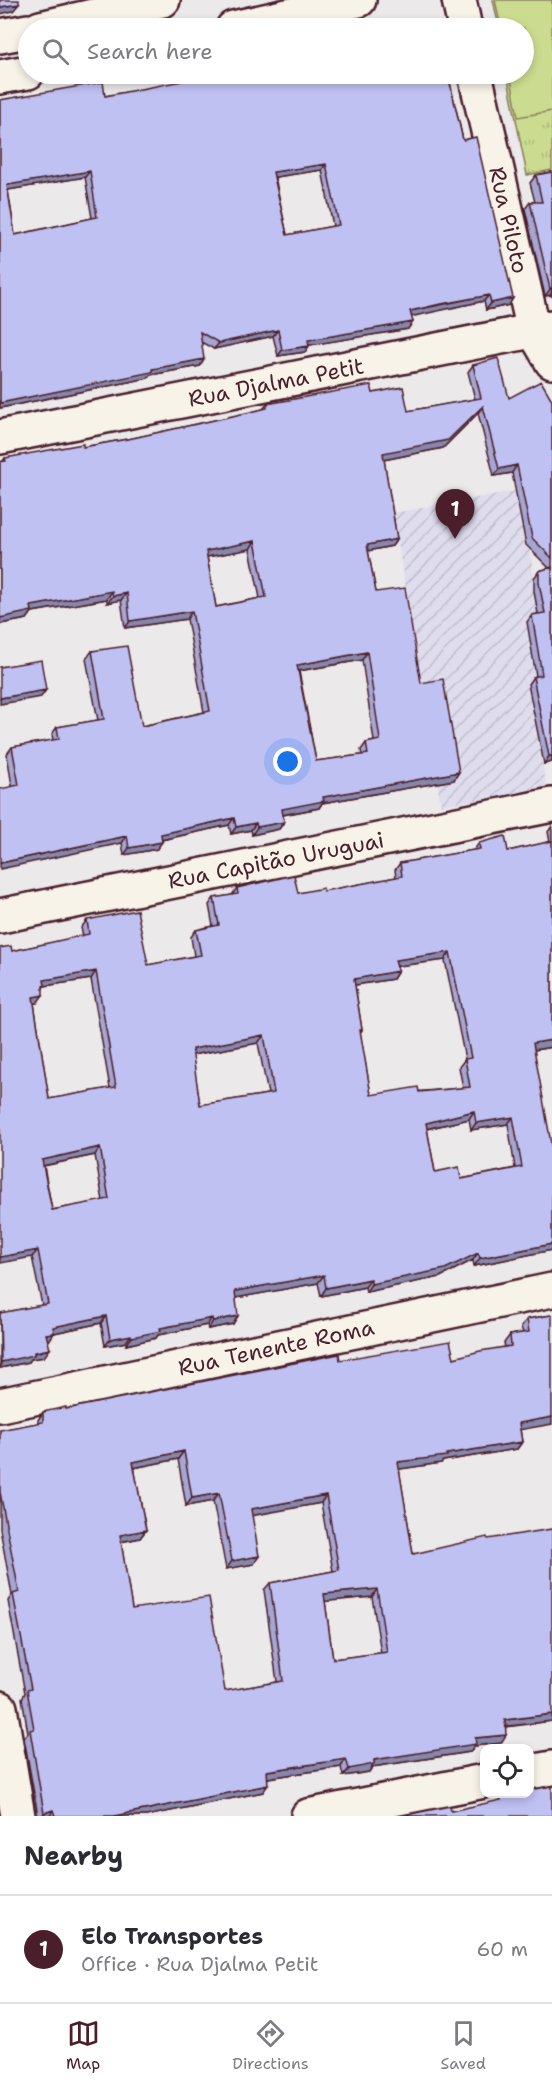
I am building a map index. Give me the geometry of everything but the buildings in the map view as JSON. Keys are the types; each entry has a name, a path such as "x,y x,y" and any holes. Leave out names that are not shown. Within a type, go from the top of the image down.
{"street":[{"path":"61,18 78,10 163,0"},
{"path":"277,18 359,0"},
{"path":"459,0 463,18"},
{"path":"0,36 18,33"},
{"path":"0,77 18,74"},
{"name":"Rua Piloto","path":"479,84 552,362"},
{"name":"Rua Djalma Petit","path":"0,437 543,329"},
{"name":"Rua Capitão Uruguai","path":"0,916 552,805"},
{"name":"Rua Tenente Roma","path":"0,1405 552,1290"},
{"path":"0,1708 18,1816"},
{"path":"534,1771 552,1768"},
{"path":"308,1816 450,1802 480,1783"}],"shaded area":[{"path":"520,490 551,683 529,690 547,790 441,805 393,513"}],"green space":[{"path":"493,0 552,0 552,170 527,175 509,84 534,84 534,18 497,18"},
{"path":"495,0 552,0 552,111 518,117 512,84 534,84 534,18 499,18"}],"place":[{"name":"Elo Transportes","path":"455,539"}]}
